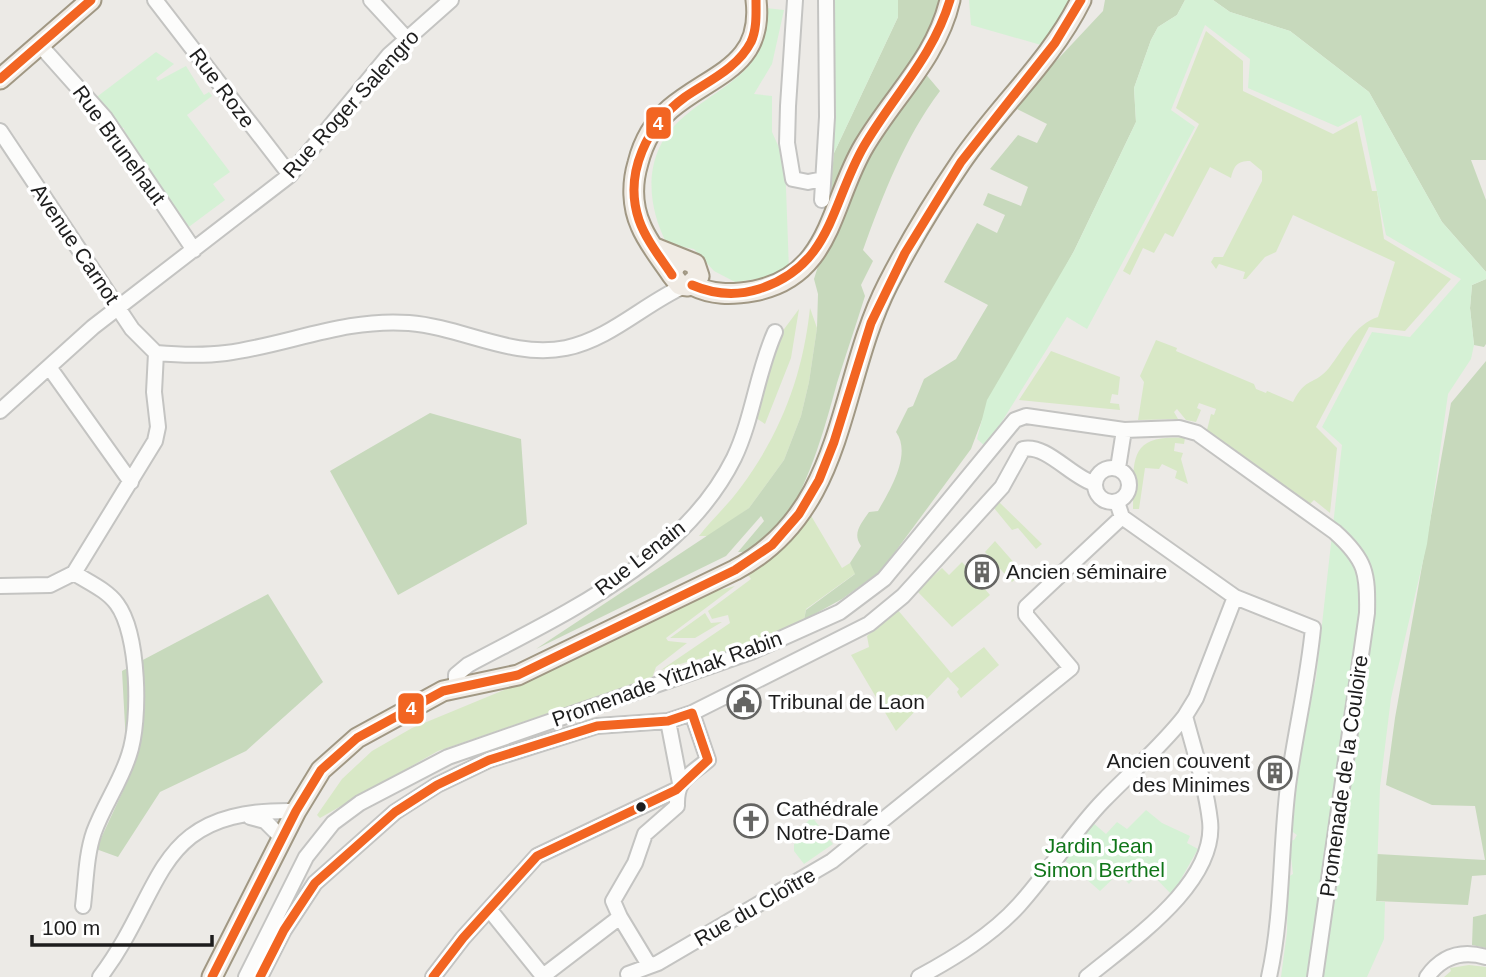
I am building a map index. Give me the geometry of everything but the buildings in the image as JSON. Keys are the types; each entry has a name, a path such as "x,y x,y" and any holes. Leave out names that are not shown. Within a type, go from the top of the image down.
{"main road":[{"path":"0,62 73,0"},
{"path":"0,79 91,0"},
{"path":"756,0 757,25 747,52 730,69 668,110 651,132 639,158 634,183 635,208 644,233 655,248 684,276 710,294 738,293 784,282 810,261 823,241 864,145 930,54 945,23 950,0"},
{"path":"212,977 296,811 321,770 356,738 405,709 456,687 518,675 735,570 763,554 787,534 806,506 828,459 878,305 893,274 962,161 1046,57 1081,0"}],"street":[{"name":"Rue Roze","path":"155,0 290,175"},
{"path":"371,0 406,38"},
{"name":"Rue Roger Salengro","path":"0,411 118,308 290,175 406,38 450,0"},
{"path":"794,0 788,118 793,179 808,182 823,179"},
{"path":"822,200 827,117 826,0"},
{"name":"Rue Brunehaut","path":"39,44 105,118 194,250"},
{"name":"Avenue Carnot","path":"0,131 118,308 145,345 156,353"},
{"path":"0,586 50,585 74,573 151,451 157,433 154,392 156,353 225,353 277,343 325,329 383,322 426,324 522,349 552,350 595,338 659,298 684,276"},
{"name":"Rue Lenain","path":"456,687 456,675 468,666 564,614 665,544 690,520 715,490 735,455 764,355 775,332"},
{"path":"49,367 131,482"},
{"name":"Promenade Yitzhak Rabin","path":"246,977 306,857 333,823 360,803 469,748 751,652 840,612 884,579 1015,420 1026,416 1125,430"},
{"path":"1118,468 1125,430"},
{"name":"Promenade de la Couloire","path":"1125,430 1188,430 1335,532 1354,549 1367,574 1367,613 1315,977"},
{"path":"260,977 284,930 315,883 395,811 437,785 489,761 597,726 668,721 692,713 869,624 883,614 939,558 1002,487 1023,449 1031,447 1042,452 1079,479 1095,484 1101,498 1117,502 1126,496 1130,485 1127,474 1118,468 1102,470 1095,484"},
{"path":"1117,502 1122,517 1235,597 1313,628 1288,786 1278,925 1269,977"},
{"name":"Rue du Cloître","path":"629,975 669,957 832,861 1071,668 1026,615 1026,607 1122,517"},
{"path":"74,573 108,594 119,607 132,650 136,694 133,743 94,832 88,853 83,906"},
{"path":"919,977 956,956 1018,906 1094,811 1166,740 1196,698 1235,597"},
{"path":"433,977 537,856 678,786 708,760 692,713"},
{"path":"1087,977 1171,906 1198,867 1209,844 1210,823 1185,716"},
{"path":"649,965 613,901 635,863 647,831 677,806 678,786 668,721"},
{"path":"100,977 177,846 206,826 242,816 296,811"},
{"path":"242,816 260,818 282,838"},
{"path":"489,909 543,976 620,916"},
{"path":"1427,977 1435,966 1448,957 1463,953 1486,957"}],"green space":[{"path":"830,0 898,0 898,17 834,153"},
{"path":"898,0 939,0 918,65 940,91 905,148 863,250 873,261 861,285 865,296 815,455 791,510 775,532 758,547 738,552 764,521 761,516 726,556 536,649 749,508 784,460 801,416 809,382 817,328 818,294 814,279 825,244 834,153 898,17"},
{"path":"969,0 1070,0 1041,45 971,25"},
{"path":"1105,0 1185,0 1177,15 1158,27 1151,40 1134,88 1136,122 1074,251 982,420 971,449 881,571 842,599 804,620 806,610 855,574 850,563 861,546 857,537 859,529 869,512 878,511 898,472 902,451 896,432 908,408 913,406 924,379 956,359 988,305 944,282 977,223 997,233 1005,215 983,205 988,193 1021,206 1028,187 990,169 1018,135 1037,143 1047,124 1013,107 1103,11"},
{"path":"1185,0 1213,0 1230,12 1290,31 1369,92 1442,222 1486,272 1486,279 1472,285 1470,308 1474,345 1471,359 1448,394 1427,544 1391,698 1380,787 1376,901 1385,902 1384,939 1367,977 1281,977 1287,932 1288,877 1293,874 1289,841 1294,840 1297,835 1290,830 1290,817 1294,816 1295,784 1298,781 1295,780 1300,770 1296,768 1297,761 1316,678 1342,445 1322,427 1372,332 1410,337 1461,279 1386,235 1361,115 1338,127 1248,88 1250,59 1205,25 1171,110 1195,127 1087,329 1067,317 986,447 977,439 987,400 1074,251 1136,122 1134,88 1151,40 1158,27 1177,15"},
{"path":"1213,0 1486,0 1486,160 1471,160 1486,200 1486,272 1442,222 1369,92 1290,31 1230,12"},
{"path":"766,8 784,10 772,64 754,94 772,96 772,132 785,161 789,270 771,277 735,282 714,271 694,249 667,244 655,213 652,180 654,164 667,134 679,121 752,63 761,48 766,30"},
{"path":"1206,31 1243,61 1243,91 1333,134 1357,121 1372,191 1377,191 1384,239 1451,279 1405,331 1369,327 1316,427 1337,448 1330,513 1314,500 1310,504 1207,430 1211,414 1214,415 1216,409 1199,403 1197,408 1201,410 1196,422 1186,420 1177,409 1174,412 1178,419 1138,420 1144,382 1140,376 1156,340 1254,384 1256,389 1293,402 1302,388 1329,368 1356,331 1378,317 1395,262 1293,215 1276,252 1265,257 1246,279 1243,279 1245,272 1219,264 1216,269 1211,262 1214,257 1223,257 1262,181 1262,171 1250,161 1237,165 1231,178 1210,167 1173,237 1165,233 1154,253 1143,248 1130,275 1123,271 1199,124 1176,108"},
{"path":"156,52 174,64 156,78 158,81 186,66 204,95 209,92 212,96 187,115 230,172 213,184 225,200 186,229 125,137 124,128 117,127 94,99"},
{"path":"1486,279 1484,347 1474,345 1470,308 1472,285"},
{"path":"810,308 817,328 809,382 801,416 784,460 749,508 710,536 699,536 741,487 779,424 796,380"},
{"path":"799,309 791,358 765,424 753,416 773,344"},
{"path":"1051,351 1120,377 1118,395 1112,394 1110,403 1119,404 1120,410 1019,400"},
{"path":"1486,361 1486,875 1472,876 1468,905 1376,901 1377,854 1485,860 1475,806 1432,805 1386,785 1395,718 1451,403"},
{"path":"430,413 521,439 527,524 398,595 330,471"},
{"path":"1185,438 1184,444 1175,443 1174,451 1183,453 1181,459 1188,484 1175,478 1177,471 1162,464 1159,469 1145,468 1139,509 1133,509 1133,478 1137,454 1143,446 1152,441"},
{"path":"999,502 1042,544 1036,549 1018,528 1012,530 994,508"},
{"path":"810,514 842,568 850,563 856,573 806,609 804,620 788,630 753,644 661,670 730,623 728,615 712,619 708,611 751,579 749,576 730,580 785,546"},
{"path":"995,541 1023,573 1012,582 985,552"},
{"path":"962,562 990,595 952,627 917,591 942,568 949,575"},
{"path":"735,586 666,638 668,641 687,643 656,667 652,678 438,751 320,818 317,815 342,779 372,751 412,728 521,683 708,593"},
{"path":"268,594 323,682 246,751 160,792 118,857 96,849 128,780 122,671"},
{"path":"897,609 951,673 984,647 999,665 961,698 957,692 959,689 948,677 896,731 851,655 869,647 867,636"},
{"path":"705,613 711,623 722,622 695,638 670,638"},
{"name":"Jardin Jean Simon Berthel","path":"1146,810 1162,823 1190,836 1187,843 1198,849 1172,895 1144,866 1129,884 1119,873 1100,891 1062,858 1092,822 1106,834 1117,822 1127,829"},
{"path":"812,817 833,844 804,864 794,851 794,844 800,840 805,842 803,838 809,827 805,824"},
{"path":"1486,914 1486,948 1472,945 1473,917"},
{"path":"1469,965 1486,967 1486,977 1444,977 1451,971 1450,968"}],"transit line":[{"name":"4","path":"0,79 91,0"},
{"name":"4","path":"672,275 649,241 639,220 634,185 642,151 650,135 672,108 730,67 745,51 754,32 756,0"},
{"name":"4","path":"692,285 725,293 742,293 783,279 802,265 816,249 826,230 864,146 923,58 943,21 950,0"},
{"name":"4","path":"212,977 296,811 321,770 357,738 443,691 518,675 735,570 772,545 799,514 819,480 834,442 871,323 905,253 961,162 1055,43 1081,0"},
{"name":"4","path":"260,977 284,930 315,883 395,812 437,785 489,760 597,726 668,721 692,713 708,760 676,790 537,856 463,938 433,977"}],"place":[{"name":"Ancien séminaire","path":"982,572"},
{"name":"Tribunal de Laon","path":"744,702"},
{"name":"Ancien couvent des Minimes","path":"1275,773"},
{"name":"Cathédrale Notre-Dame","path":"751,821"}]}
